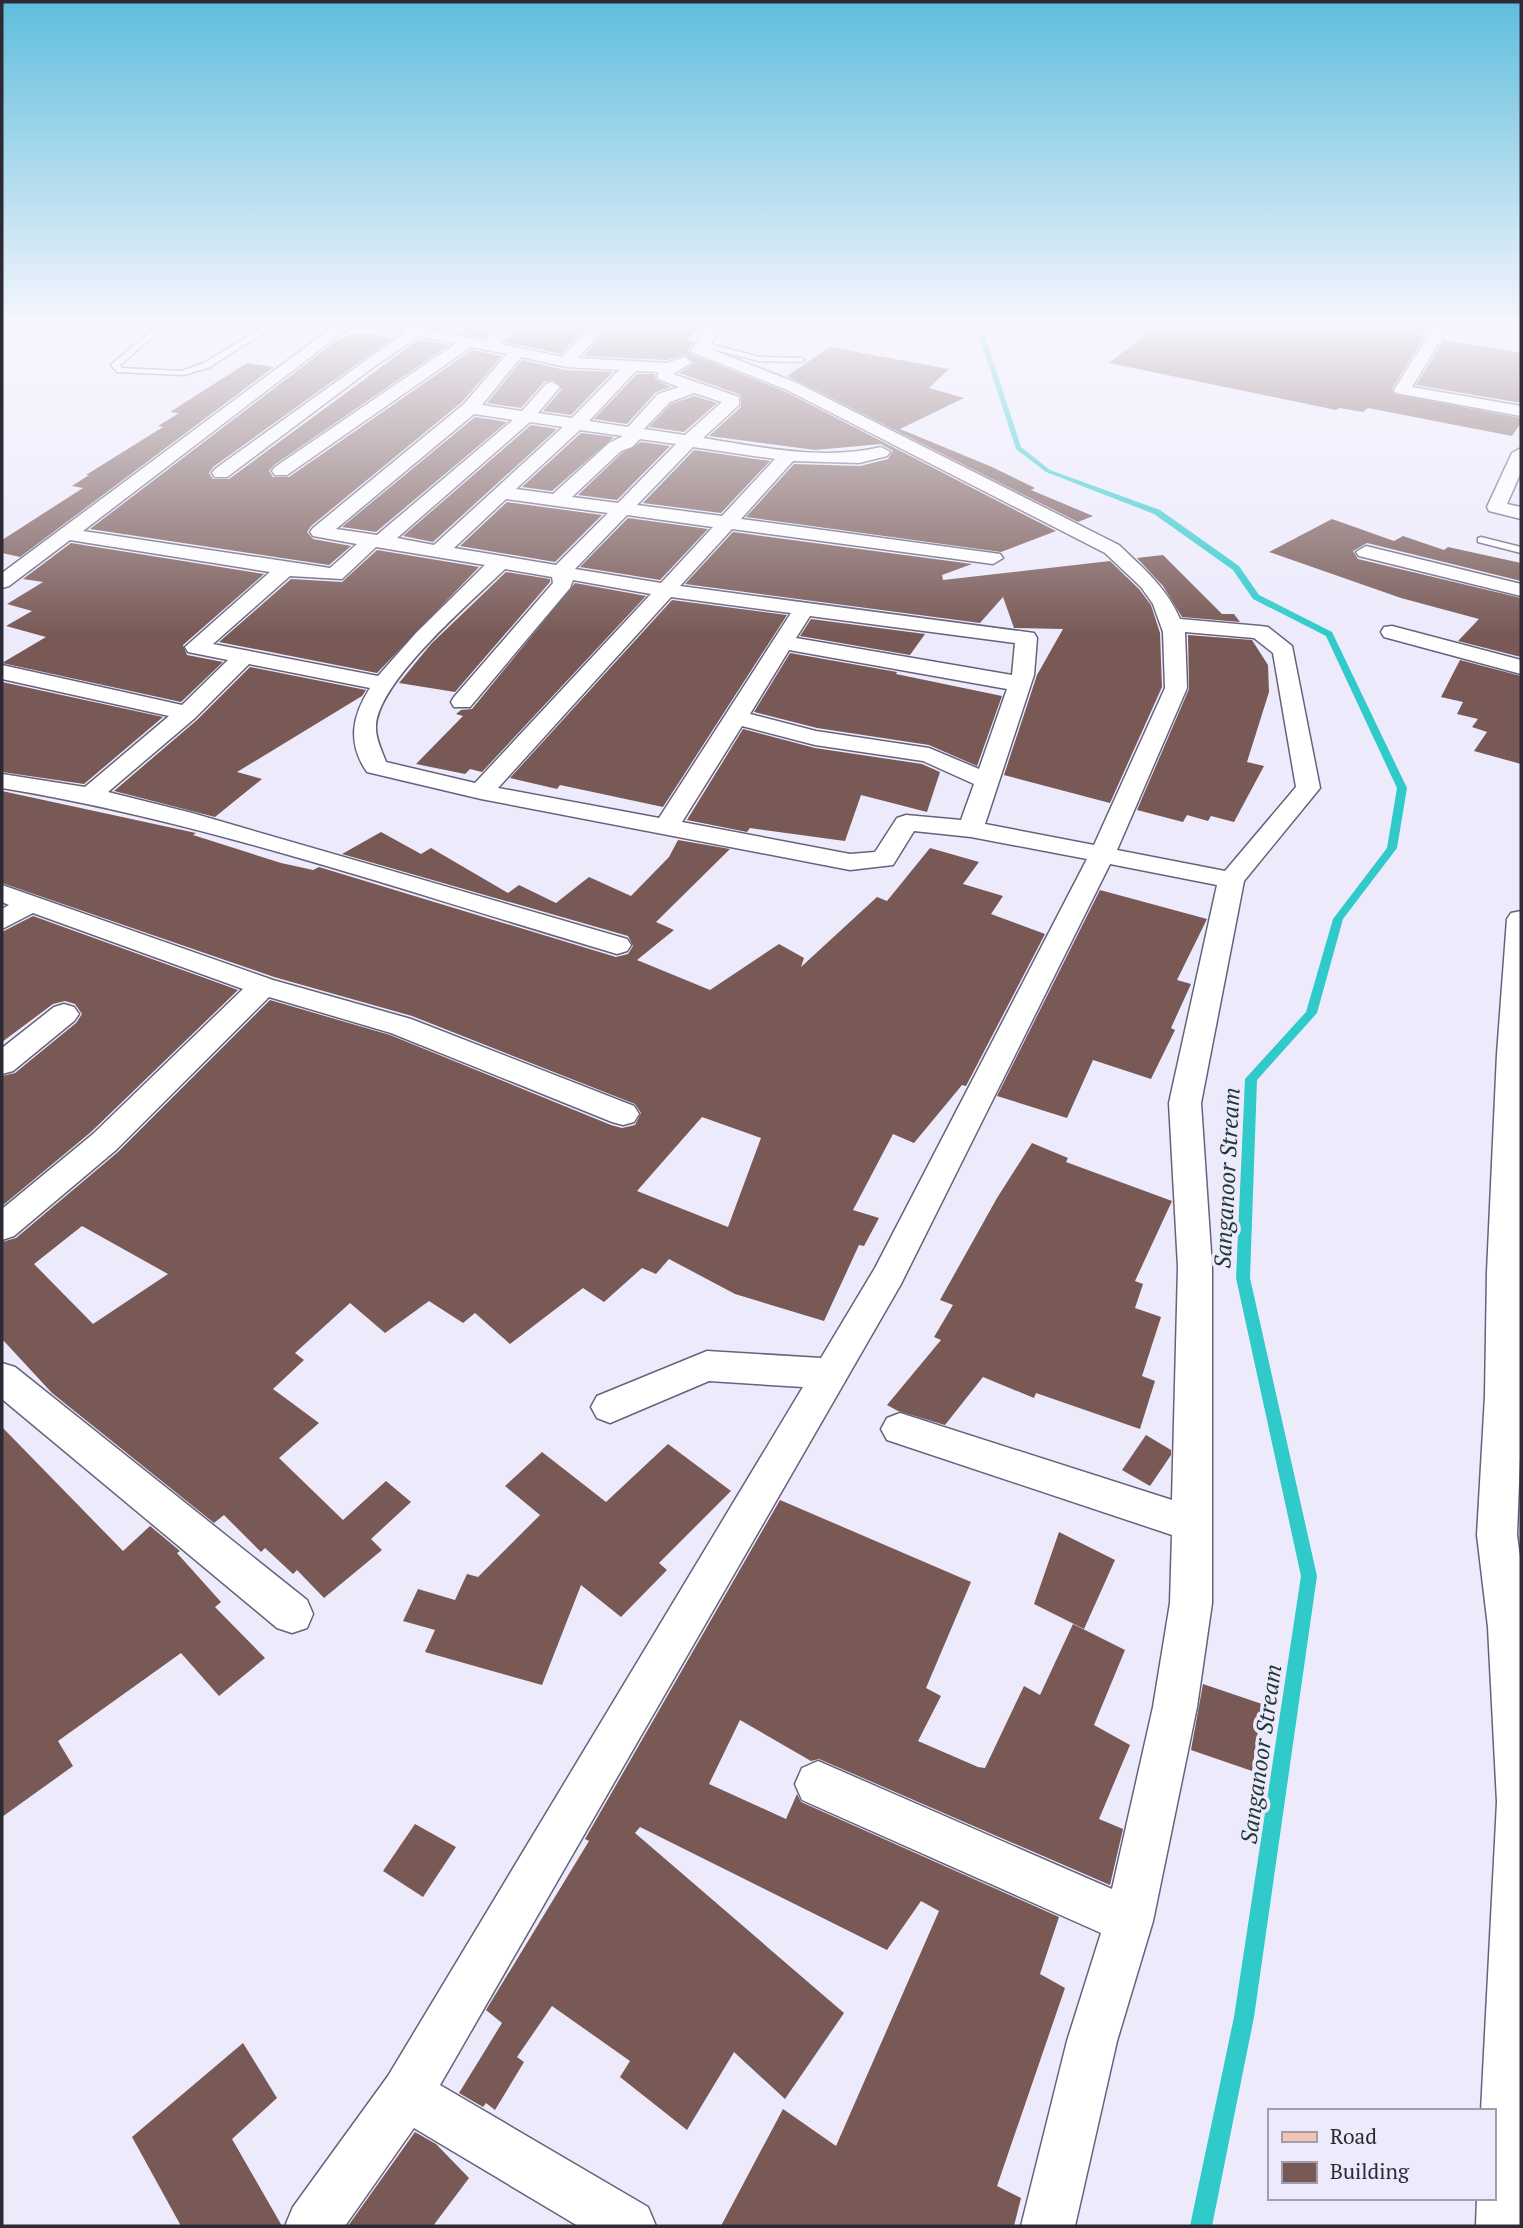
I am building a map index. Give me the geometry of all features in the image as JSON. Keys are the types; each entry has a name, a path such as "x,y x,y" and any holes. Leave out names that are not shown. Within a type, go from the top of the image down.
{"street":[{"path":"2,582 209,427"},
{"path":"221,473 283,427"},
{"path":"281,471 345,427"},
{"path":"447,427 320,532 665,590 1026,638 1020,685 971,829"},
{"path":"66,534 335,575 514,427"},
{"path":"439,551 574,427"},
{"path":"596,427 788,456 859,458 881,452"},
{"path":"559,499 615,447 626,443 639,427"},
{"path":"561,572 704,427"},
{"path":"312,2226 406,2094 889,1275 1103,853 1176,688 1172,625 1163,603 1148,583 1112,549 871,427"},
{"path":"1521,453 1496,507 1521,513"},
{"path":"481,792 665,590 732,521 788,456"},
{"path":"503,493 732,521 993,558"},
{"path":"1366,552 1521,590"},
{"path":"500,562 381,683 364,722 367,746 376,767 481,792 850,862 884,859 906,823 971,829 1231,880"},
{"path":"286,569 196,647 381,683"},
{"path":"462,702 563,584 561,572"},
{"path":"667,826 804,609"},
{"path":"1048,2226 1092,2041 1129,1921 1175,1707 1191,1603 1195,1267 1185,1103 1231,880 1308,788 1284,651 1260,632 1172,625"},
{"path":"1392,632 1521,667"},
{"path":"783,642 1020,685"},
{"path":"90,795 187,713 244,656"},
{"path":"2,672 187,713"},
{"path":"736,717 815,738 929,755 987,781"},
{"path":"2,780 90,795 183,818 617,945"},
{"path":"2,893 263,986 401,1026 623,1115"},
{"path":"2,921 29,904"},
{"path":"1503,2226 1520,1802 1514,1682 1497,1535 1513,1275 1521,919"},
{"path":"2,1227 44,1196 152,1096 263,986"},
{"path":"2,1064 64,1014"},
{"path":"610,1407 707,1366 831,1374"},
{"path":"2,1378 292,1614"},
{"path":"900,1429 1194,1524"},
{"path":"818,1784 1129,1921"},
{"path":"406,2094 629,2226"}],"lane":[{"path":"1481,540 1521,550"}],"building":[{"path":"163,427 194,427 20,557 2,553 2,540 83,488 72,486 89,475 86,475"},
{"path":"224,427 269,427 213,467 209,473 213,479 229,479 300,427 329,427 274,465 269,471 273,477 289,477 361,427 432,427 311,526 307,532 313,539 351,546 329,565 90,529"},
{"path":"463,427 501,427 376,532 342,527"},
{"path":"529,427 557,429 433,542 403,536"},
{"path":"649,427 690,427 684,432"},
{"path":"719,427 854,427 1056,531 1001,552 746,517 794,464 860,466 888,459 893,451 881,444 815,450 709,436"},
{"path":"889,427 904,427 900,429 992,467 1035,488 1031,490 1093,516 1078,522"},
{"path":"1466,427 1518,427 1512,436"},
{"path":"581,433 614,437 552,491 522,487"},
{"path":"641,442 670,446 617,500 578,495 622,453"},
{"path":"694,450 770,461 721,513 643,503"},
{"path":"507,502 602,515 555,562 460,546"},
{"path":"628,518 708,529 660,580 580,567"},
{"path":"1332,519 1394,541 1403,536 1444,550 1448,547 1521,563 1521,581 1367,543 1353,551 1358,559 1521,598 1521,657 1458,641 1479,619 1401,598 1269,552"},
{"path":"733,532 972,564 942,575 943,580 1110,561 1139,589 1151,605 1160,633 1162,687 1110,803 1004,775 1037,675 1063,629 1014,628 1003,597 980,623 685,584"},
{"path":"71,543 264,574 183,645 187,655 223,662 181,702 2,663 46,637 6,626 32,611 7,604 43,582 23,579"},
{"path":"377,550 479,567 377,673 219,642 291,579 342,582"},
{"path":"1163,555 1222,614 1234,614 1240,622 1182,617 1163,586 1137,558"},
{"path":"506,572 550,579 550,582 455,692 399,683 431,644"},
{"path":"575,583 646,596 482,772 470,769 465,774 416,764 463,716 456,714 461,710 472,709"},
{"path":"672,600 787,615 663,807 560,785 557,789 510,778"},
{"path":"811,619 925,634 910,655 800,636"},
{"path":"1188,635 1252,640 1268,665 1269,692 1247,762 1264,766 1234,822 1211,816 1208,821 1187,815 1183,822 1137,810 1189,689"},
{"path":"790,653 897,672 896,674 1002,696 977,766 929,745 817,728 754,712"},
{"path":"1460,660 1521,676 1521,764 1474,751 1487,732 1472,727 1478,719 1457,714 1463,702 1441,697"},
{"path":"250,667 366,690 362,696 237,772 262,779 215,817 114,791 197,720"},
{"path":"2,682 163,717 84,784 2,772"},
{"path":"743,729 815,748 922,764 940,772 927,812 861,795 845,841 750,828 747,832 687,820"},
{"path":"2,791 196,833 193,835 281,863 313,870 319,867 616,957 628,954 633,946 628,936 342,854 381,832 421,854 431,848 508,893 519,885 556,903 589,877 631,896 669,857 678,840 730,849 656,922 674,930 637,960 710,990 779,944 804,958 801,967 877,897 887,901 930,848 979,862 963,884 1003,896 991,914 1045,934 966,1086 962,1085 914,1143 893,1134 853,1210 879,1218 864,1246 859,1245 824,1321 735,1294 669,1259 656,1274 642,1268 604,1302 583,1288 510,1344 475,1313 463,1323 429,1301 385,1333 350,1303 295,1353 304,1360 273,1389 319,1423 279,1458 343,1520 386,1481 411,1502 371,1539 382,1550 324,1598 297,1570 293,1574 265,1548 261,1552 224,1515 214,1523 52,1393 2,1339 2,1242 16,1238 118,1152 270,1000 390,1035 611,1125 622,1128 635,1125 641,1113 635,1104 412,1016 274,977 2,883","holes":["702,1117 761,1138 728,1227 637,1191","82,1226 168,1274 93,1324 34,1264"]},
{"path":"1100,890 1207,919 1177,980 1191,984 1171,1028 1175,1030 1151,1079 1093,1060 1067,1118 997,1096"},
{"path":"33,916 238,990 91,1132 2,1206 2,1076 15,1073 76,1023 82,1014 75,1004 65,1001 53,1004 2,1042 2,932"},
{"path":"1032,1143 1068,1158 1066,1162 1172,1201 1135,1281 1143,1284 1135,1308 1161,1317 1142,1376 1155,1381 1140,1429 1036,1393 1034,1398 983,1377 945,1425 887,1405 941,1340 934,1337 953,1305 940,1300 997,1198"},
{"path":"2,1427 123,1551 150,1526 180,1551 177,1553 221,1602 215,1607 265,1658 219,1696 181,1653 58,1741 73,1766 2,1817"},
{"path":"1146,1435 1171,1450 1171,1455 1150,1486 1122,1470"},
{"path":"668,1444 731,1491 659,1563 667,1570 621,1617 581,1585 542,1685 425,1652 435,1630 403,1621 418,1589 455,1600 467,1574 478,1577 540,1515 505,1486 542,1452 606,1502"},
{"path":"780,1500 971,1582 926,1688 941,1696 918,1741 985,1768 1024,1686 1040,1695 1073,1624 1125,1650 1094,1725 1130,1745 1099,1819 1123,1829 1110,1885 819,1759 811,1761 740,1720 709,1784 786,1819 797,1794 801,1802 1059,1917 1040,1974 1065,1988 997,2186 1021,2198 1014,2226 721,2226 783,2109 836,2146 939,1911 921,1901 887,1950 640,1827 635,1833 844,2013 785,2099 734,2052 687,2130 620,2077 630,2061 552,2006 517,2057 524,2062 495,2110 486,2103 483,2107 459,2093 502,2023 486,2010 589,1841 585,1839"},
{"path":"1059,1532 1115,1560 1084,1629 1034,1604"},
{"path":"1203,1684 1262,1704 1252,1771 1191,1750"},
{"path":"415,1824 456,1847 423,1897 383,1871"},
{"path":"243,2043 277,2098 232,2139 282,2226 181,2226 132,2137"},
{"path":"415,2132 436,2144 469,2178 433,2226 348,2226"}],"waterway":[{"name":"Sanganoor Stream","path":"1011,427 1018,448 1048,471 1157,512 1236,568 1256,597 1329,634 1402,788 1392,848 1338,919 1311,1013 1251,1079 1243,1278 1309,1576 1244,2017 1201,2226"}]}
